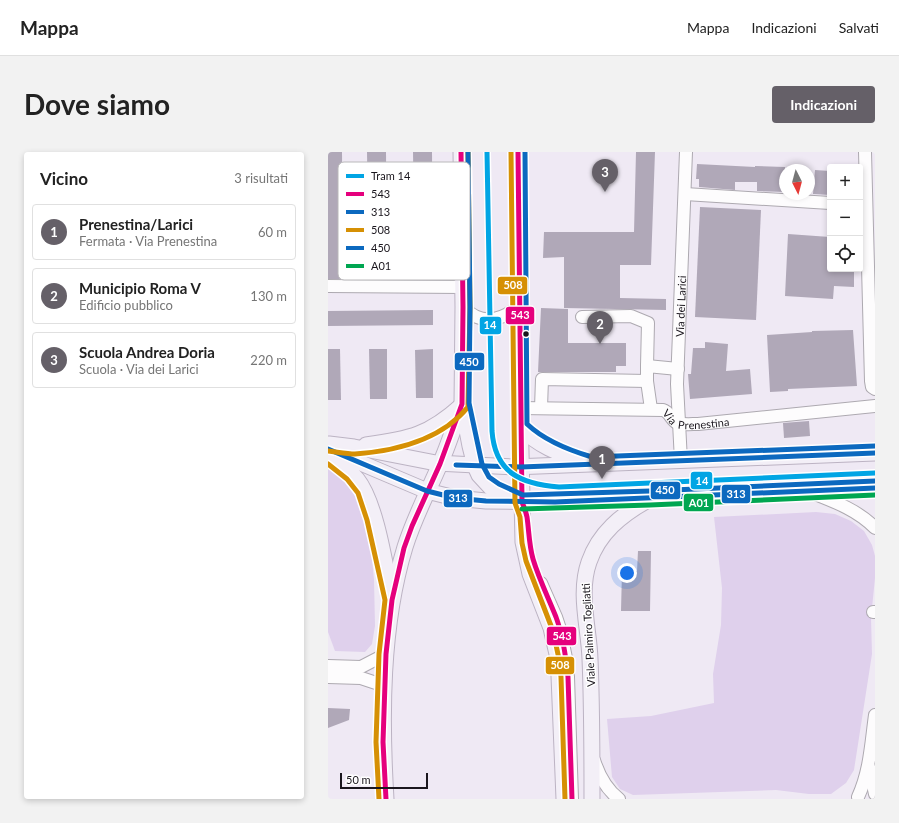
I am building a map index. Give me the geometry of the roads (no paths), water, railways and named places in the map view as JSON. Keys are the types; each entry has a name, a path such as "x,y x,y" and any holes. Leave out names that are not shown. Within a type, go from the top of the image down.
{"main road":[{"path":"461,152 461,162"},
{"name":"Viale Palmiro Togliatti","path":"518,152 520,427 523,542 530,574 551,628 557,654 564,799"},
{"path":"462,280 462,404 475,466 479,475 489,486 522,502"},
{"path":"354,447 400,440 421,434 440,423 462,404"},
{"path":"386,799 383,742 386,654 392,600 412,526 440,464 462,404"},
{"path":"520,427 531,438 548,448 591,464"},
{"path":"328,444 354,447 440,464 521,467 875,453"},
{"path":"328,449 427,491 463,499 522,502 875,488"},
{"path":"328,454 352,474 364,490 373,513 392,600"},
{"name":"Viale Palmiro Togliatti","path":"592,799 590,658 585,601 585,581 587,568 598,542 611,526 632,509 650,498"}],"street":[{"name":"Via dei Larici","path":"681,461 677,398 686,152"},
{"path":"865,152 863,205 871,381 872,387 875,389"},
{"path":"685,194 827,203"},
{"path":"328,286 462,287"},
{"path":"463,308 470,314 479,318 494,319 509,314 520,305"},
{"path":"582,317 631,316 648,323 647,381 651,409"},
{"path":"647,366 678,369"},
{"path":"541,408 542,379 647,381"},
{"name":"Via Prenestina","path":"520,408 651,409 666,411 679,424 710,423 875,406"},
{"path":"805,491 849,509 862,517 875,528"},
{"name":"Viale Palmiro Togliatti","path":"522,502 527,515 533,559 544,590 556,617 563,640 568,682 572,799"},
{"path":"328,666 361,667 386,654"},
{"path":"328,677 361,678 385,686"},
{"path":"856,798 864,784 869,766 875,715"},
{"path":"592,754 603,782 611,793 619,799"},
{"path":"869,766 875,794"},
{"path":"856,798 869,796 875,799"}],"tram line":[{"name":"14","path":"487,152 492,431 498,457 512,474 533,483 559,487 875,473"}],"place":[{"name":"Scuola Andrea Doria","path":"605,192"},
{"name":"Municipio Roma V","path":"600,344"},
{"name":"Prenestina/Larici","path":"602,479"}]}
